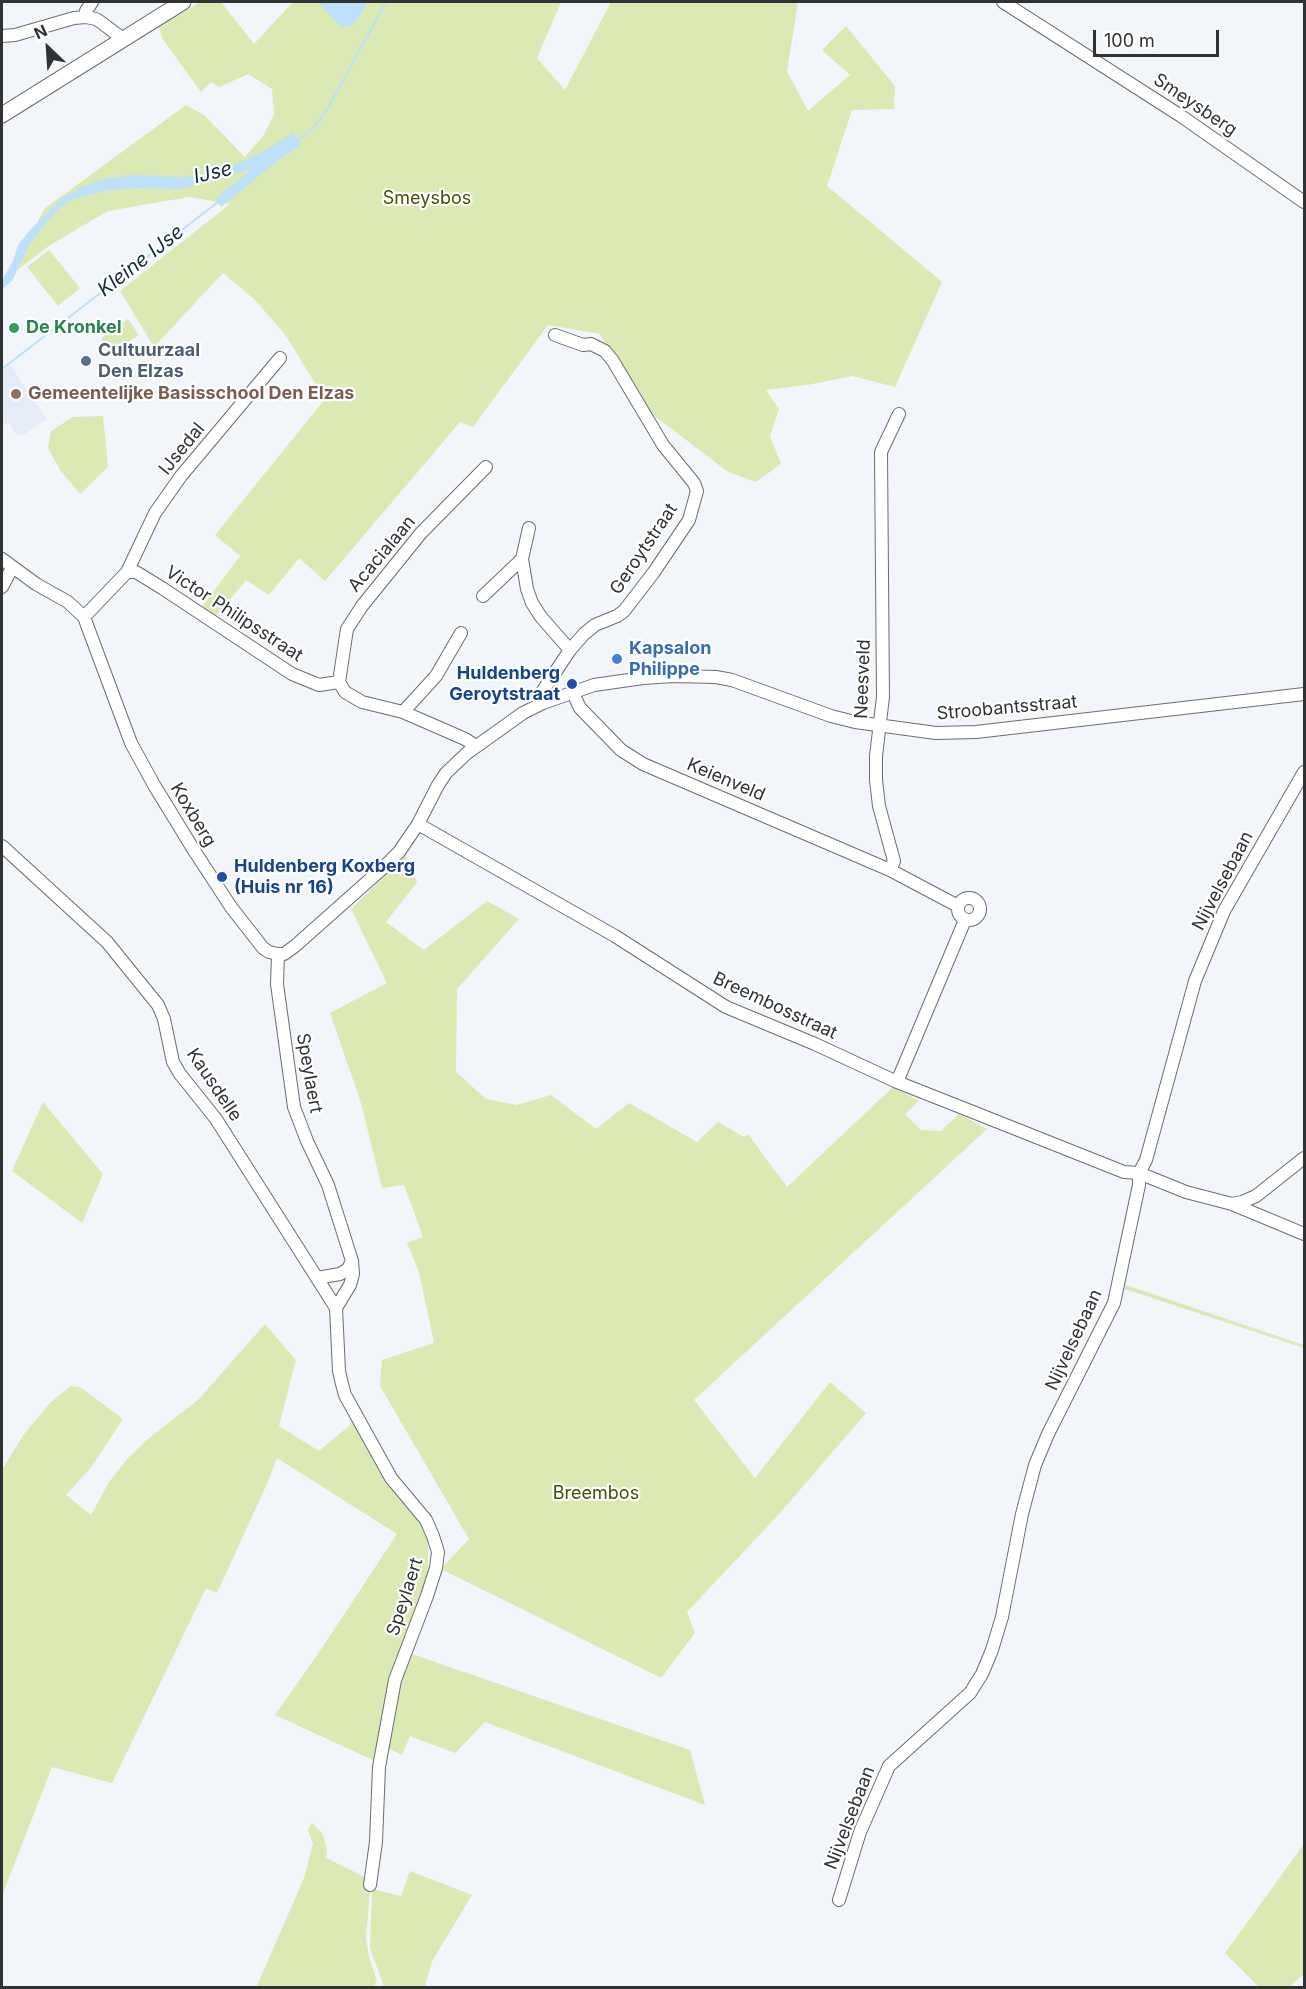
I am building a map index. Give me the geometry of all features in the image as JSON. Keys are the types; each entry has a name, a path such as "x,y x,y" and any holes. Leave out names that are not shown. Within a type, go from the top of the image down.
{"main road":[{"path":"2,115 183,2"}],"street":[{"path":"86,17 86,11 92,2"},
{"name":"Smeysberg","path":"1003,2 1181,116 1305,202"},
{"path":"2,36 15,35 74,18 86,17 102,23 117,43"},
{"name":"Geroytstraat","path":"543,703 542,692 570,650 584,634 595,625 617,616 633,601 689,520 697,491 694,483 663,444 605,351 591,344 584,345 555,334"},
{"name":"IJsedal","path":"127,572 155,513 181,476 280,357"},
{"name":"Neesveld","path":"890,870 894,861 879,806 876,780 876,756 883,697 881,452 898,414"},
{"name":"Acacialaan","path":"339,682 347,629 362,606 422,533 486,467"},
{"path":"529,528 522,559 527,589 541,617 570,650"},
{"name":"Koxberg","path":"2,559 36,584 68,602 84,617 131,743 154,785 231,907 263,948 278,954"},
{"path":"483,596 522,559"},
{"path":"2,587 12,568"},
{"path":"84,617 127,572"},
{"name":"Victor Philipsstraat","path":"127,572 136,572 162,588 292,674 319,685 339,682"},
{"path":"506,572 527,589"},
{"path":"403,712 436,676 461,633"},
{"name":"Stroobantsstraat","path":"543,703 594,684 686,675 716,677 732,680 831,716 880,727 936,733 976,732 1305,694"},
{"path":"339,682 345,692 362,702 403,712 476,746"},
{"name":"Keienveld","path":"572,691 580,708 621,750 643,764 890,870"},
{"path":"278,954 290,951 384,867 410,838 446,773 506,723 543,703"},
{"name":"Nijvelsebaan","path":"839,1900 860,1832 890,1766 970,1693 982,1674 992,1650 1002,1617 1022,1514 1035,1466 1048,1434 1114,1304 1139,1185 1139,1173 1146,1160 1196,981 1224,911 1305,772"},
{"name":"Breembosstraat","path":"418,824 615,936 726,1006 897,1082 1124,1172 1139,1173 1186,1192 1232,1204 1305,1234"},
{"name":"Kausdelle","path":"2,846 107,942 158,1005 164,1019 173,1062 216,1119 317,1278"},
{"path":"890,870 958,906"},
{"path":"966,898 973,899 980,907 977,917 965,920 958,912 958,906 966,898"},
{"path":"897,1082 965,920"},
{"name":"Speylaert","path":"278,954 277,984 294,1107 328,1185 352,1261 353,1274 350,1285 336,1308"},
{"path":"1232,1204 1256,1196 1305,1158"},
{"path":"317,1278 340,1274 348,1269 352,1261"},
{"name":"Speylaert","path":"317,1278 336,1308 339,1371 345,1395 391,1478 426,1520 438,1552 436,1568 427,1596 395,1680 380,1767 376,1842 370,1885"}],"shaded area":[{"name":"Gemeentelijke Basisschool Den Elzas","path":"10,365 47,419 22,436 16,434 8,422 2,427 2,370"}],"green space":[{"name":"Smeysbos","path":"200,2 221,2 254,44 293,2 561,2 537,58 565,90 611,2 798,2 787,71 808,111 850,75 822,50 846,26 895,86 894,109 852,110 827,186 942,282 895,387 853,376 766,390 779,409 770,436 781,464 756,482 728,472 643,407 600,334 548,325 473,427 460,422 325,581 299,558 269,595 246,580 215,618 201,608 240,556 215,535 325,399 284,333 255,300 223,273 154,347 120,291 230,204 189,197 108,211 50,245 12,274 44,209 186,105 204,115 245,157 264,135 274,114 272,89 248,74 219,87 211,82 201,92 162,38 159,27"},
{"path":"49,250 80,288 58,306 27,267"},
{"path":"128,319 139,335 111,354 101,338"},
{"path":"103,416 108,467 80,494 60,470 48,448 51,431 73,417"},
{"name":"Breembos","path":"406,855 417,882 386,922 424,950 487,901 519,919 457,989 456,1072 486,1099 517,1105 551,1095 596,1129 629,1103 697,1142 718,1122 744,1137 748,1134 787,1187 893,1087 919,1101 905,1114 921,1130 941,1131 959,1114 987,1129 694,1400 755,1478 830,1382 866,1413 780,1513 687,1612 695,1633 661,1678 441,1569 469,1539 380,1386 382,1360 434,1343 419,1272 407,1243 423,1237 404,1185 382,1188 361,1103 330,1013 387,983 351,909"},
{"path":"43,1102 103,1174 82,1223 12,1171"},
{"path":"1126,1285 1304,1345 1304,1348 1125,1289"},
{"path":"265,1324 296,1360 279,1426 319,1451 354,1422 375,1464 420,1523 428,1541 428,1579 408,1627 390,1680 375,1761 275,1715 397,1534 277,1458 217,1593 206,1588 112,1783 52,1767 2,1896 2,1470 24,1434 50,1403 71,1386 80,1387 123,1419 92,1466 66,1495 91,1515 109,1482 129,1457 199,1399"},
{"path":"409,1653 690,1750 705,1805 485,1722 455,1753 410,1736 402,1755 383,1746 389,1711"},
{"path":"312,1823 322,1833 327,1848 326,1858 371,1880 366,1938 369,1958 377,1981 373,1987 256,1988 304,1878 313,1844 308,1830"},
{"path":"1304,1844 1304,1974 1289,1987 1258,1986 1225,1953"},
{"path":"410,1871 472,1895 432,1961 425,1987 384,1987 370,1948 372,1889 401,1896"}],"water":[{"path":"318,2 368,2 357,21 348,27 340,26"},
{"path":"293,133 301,145 277,161 221,207 215,199 252,169 181,189 109,190 74,199 60,207 30,243 12,281 2,289 2,280 13,261 18,245 61,199 82,187 107,178 135,175 179,177 202,175 232,166 264,151"}],"waterway":[{"name":"IJse","path":"297,140 313,129 328,108 386,2"},
{"name":"Kleine IJse","path":"2,369 218,202"}],"place":[{"name":"De Kronkel","path":"14,328"},
{"name":"Cultuurzaal Den Elzas","path":"86,361"},
{"name":"Gemeentelijke Basisschool Den Elzas","path":"16,394"},
{"name":"Kapsalon Philippe","path":"617,659"},
{"name":"Huldenberg Geroytstraat","path":"572,684"},
{"name":"Huldenberg Koxberg (Huis nr 16)","path":"222,877"}]}
